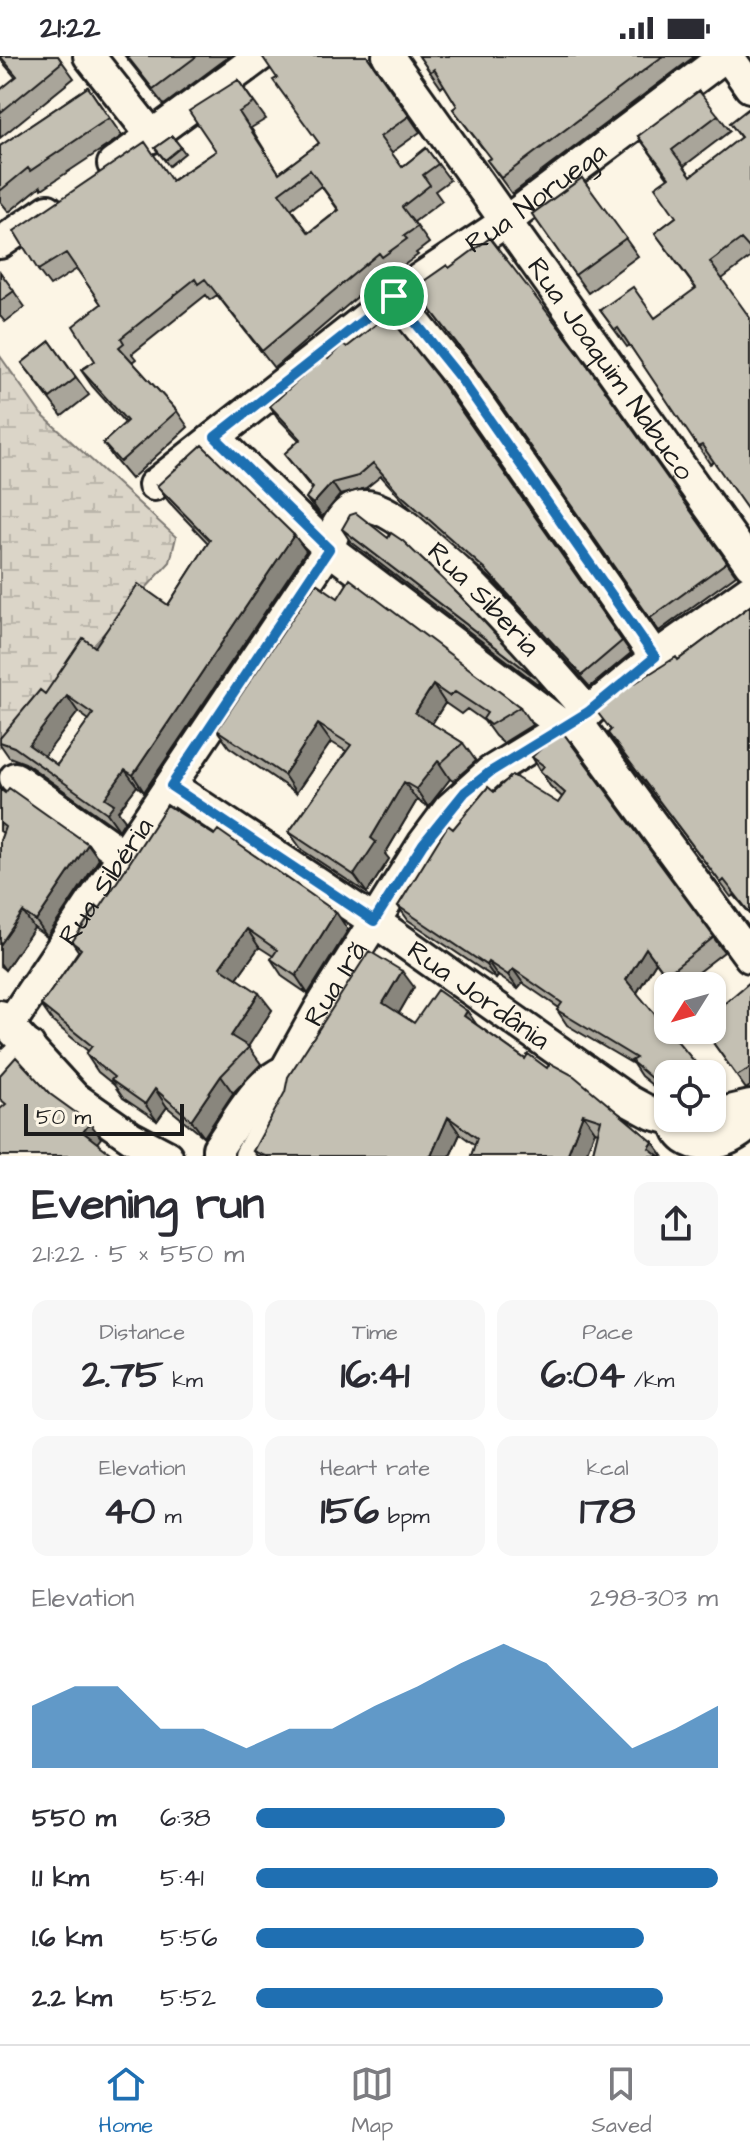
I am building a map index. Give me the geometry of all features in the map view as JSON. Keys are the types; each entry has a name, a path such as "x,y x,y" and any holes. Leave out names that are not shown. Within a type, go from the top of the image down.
{"street":[{"path":"89,56 153,137"},
{"path":"0,243 153,137 260,56"},
{"name":"Rua Joaquim Nabuco","path":"388,56 750,564"},
{"path":"727,56 750,87"},
{"name":"Rua Noruega","path":"154,485 394,296 505,222 727,56"},
{"path":"394,296 461,379 655,657"},
{"path":"215,437 329,549 575,719 750,957"},
{"name":"Rua Sibéria","path":"0,1072 13,1029 329,549 340,521 347,514 366,506"},
{"name":"Rua Siberia","path":"366,506 390,516 442,557 486,598 575,719"},
{"name":"Rua Irã","path":"250,1156 281,1100 285,1071 423,844 465,792 490,772 575,719 655,657 750,590"},
{"path":"15,778 125,856"},
{"name":"Rua Jordânia","path":"171,786 374,921 629,1101 654,1110"},
{"path":"13,1029 74,1097 112,1126 167,1156"},
{"name":"Rua Irã","path":"218,1156 218,1148 273,1075 285,1071"},
{"path":"726,1112 750,1106"},
{"path":"676,1132 683,1142 703,1152 722,1147 750,1123"}],"green space":[{"path":"0,356 41,414 176,537 170,562 0,746"}],"building":[{"path":"0,56 58,56 62,62 0,113 0,90 17,76"},
{"path":"127,56 197,56 153,89"},
{"path":"262,56 367,56 409,116 380,137 402,167 426,148 438,164 423,175 430,185 402,207 417,227 404,236 407,239 382,257 379,253 262,351 205,279 198,284 195,279 121,338 124,343 119,347 177,411 120,462 103,443 127,421 81,370 95,361 73,326 101,304 66,253 38,270 14,231 145,142 172,181 216,151 189,111 238,80 254,103 239,112 279,173 319,143 273,80 277,78","holes":["310,170 339,210 309,233 279,193"]},
{"path":"419,56 663,56 501,178 487,160 491,158 453,109 457,106 434,69 430,72"},
{"path":"88,87 109,118 30,171 28,168 0,191 0,146"},
{"path":"699,91 718,115 672,150 691,176 741,137 730,123 748,109 750,112 750,249 741,239 710,262 750,318 750,513 702,445 698,447 618,328 615,330 600,310 633,287 655,318 696,288 655,233 676,217 655,187 669,177 638,136"},
{"path":"172,136 181,147 165,160 155,148"},
{"path":"582,178 626,238 575,275 532,214"},
{"path":"490,238 577,351 727,562 650,618 466,355 414,288 447,265 449,268"},
{"path":"0,272 14,291 0,301"},
{"path":"388,315 438,378 622,641 582,675 486,570 400,494 373,463 358,476 332,483 313,504 306,498 313,488 284,454 301,439 270,406 325,356 328,359 343,344 347,347"},
{"path":"50,341 76,378 50,398 22,363"},
{"path":"202,445 294,535 133,775 125,770 105,798 114,804 107,813 14,747 0,742 0,738 40,690 45,694 83,638 95,647 138,584 168,605 210,540 157,486","holes":["67,696 93,714 57,765 29,745"]},
{"path":"356,513 388,538 391,533 403,541 460,596 535,677 342,529 350,515"},
{"path":"350,579 520,707 490,725 483,719 487,713 455,692 449,696 433,685 415,713 463,743 441,763 438,761 416,789 404,782 371,838 376,842 354,875 289,832 351,745 318,724 284,775 217,730 316,583 338,598"},
{"path":"750,606 750,913 724,880 721,883 608,733 611,730 594,708 628,682 635,683 676,657 678,660"},
{"path":"561,730 714,937 670,972 664,972 646,948 626,980 654,1013 654,1044 680,1044 693,1060 654,1060 654,1081 631,1061 636,1058 557,1010 562,1003 513,969 508,975 488,962 486,965 398,906 448,825 453,829 488,787 494,792 512,775 558,803 565,793 540,771 544,766 532,757"},
{"path":"9,788 88,844 36,921 23,912 0,945 0,841 5,827 0,823 0,789 5,793"},
{"path":"167,805 214,835 218,830 336,912 296,976 271,959 277,950 247,929 220,967 259,993 231,1036 249,1047 221,1076 191,1120 155,1089 145,1104 111,1080 114,1077 86,1054 92,1046 41,1005 81,949 72,942 97,906 100,908"},
{"path":"369,951 402,971 383,1003 414,1023 437,990 467,1011 464,1016 525,1059 528,1054 547,1068 550,1063 574,1076 653,1142 649,1148 659,1156 592,1156 601,1120 583,1114 567,1156 471,1156 477,1138 448,1117 431,1156 265,1156 253,1151 285,1092 288,1077"},
{"path":"750,982 750,1068 737,1076 714,1044 726,1044 726,1002"},
{"path":"16,1057 50,1094 90,1123 83,1132 114,1156 0,1156 0,1109 6,1104 0,1099 0,1075"}],"route":[{"path":"394,296 461,379 655,657 588,712 490,772 465,792 423,844 374,921 171,786 329,549 215,437 394,296"}]}
